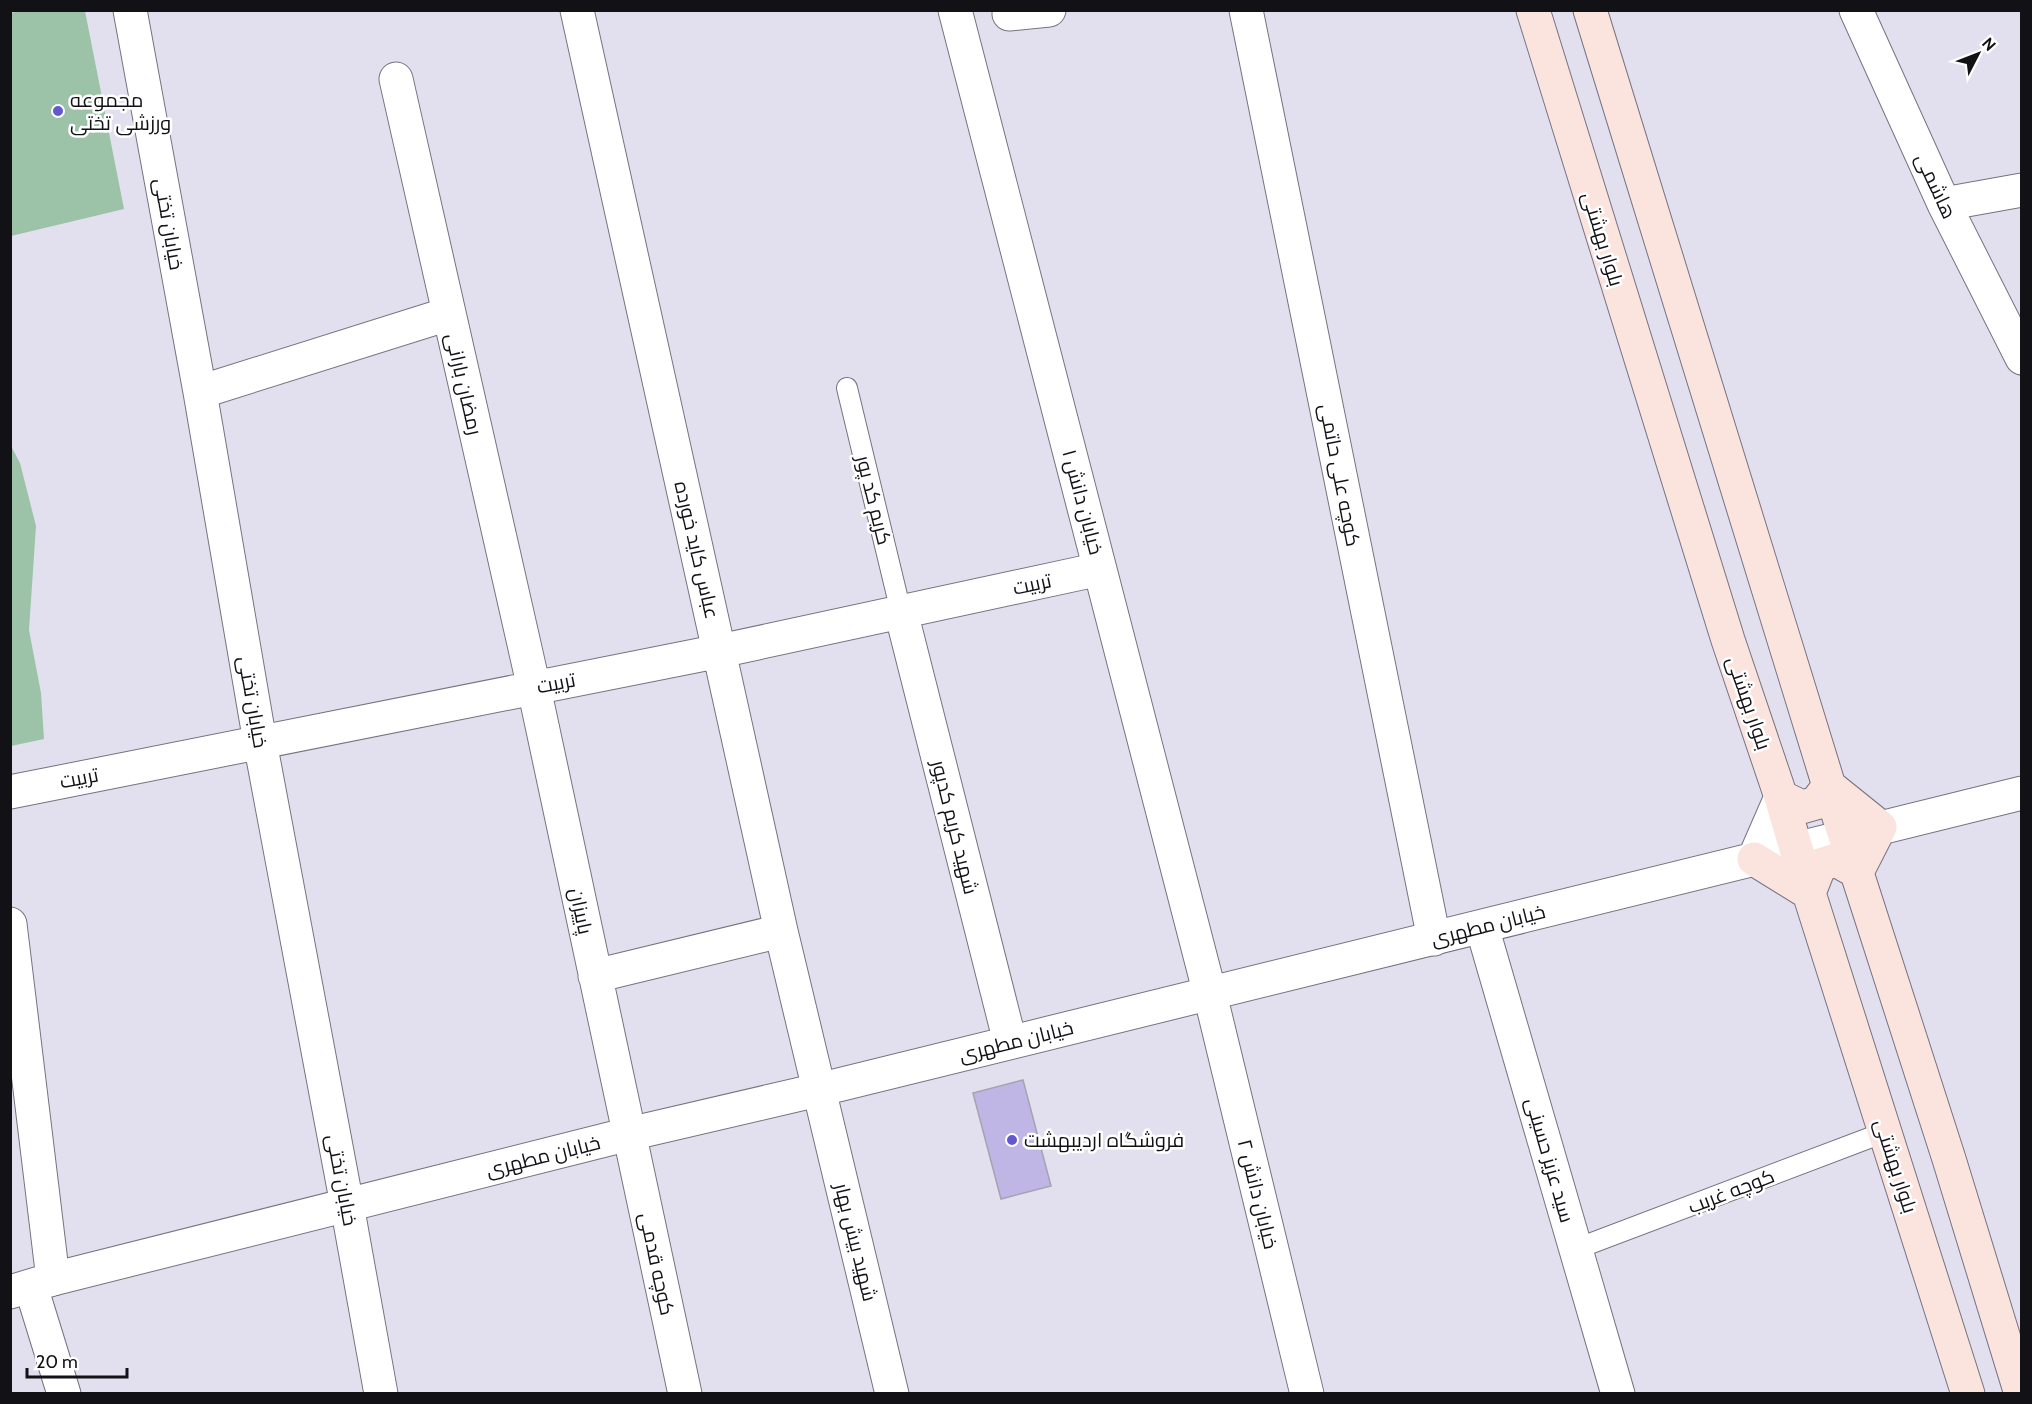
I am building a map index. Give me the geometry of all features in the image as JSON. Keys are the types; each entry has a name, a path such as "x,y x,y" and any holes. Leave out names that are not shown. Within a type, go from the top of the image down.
{"main road":[{"name":"بلوار بهشتی","path":"1533,10 1728,640 1780,797 1968,1394"},
{"path":"1590,10 1829,786 1946,1148 2021,1394"},
{"path":"1780,797 1803,807 1816,802 1829,786"},
{"path":"1829,786 1880,827 1857,872"},
{"path":"1754,859 1809,893 1821,865 1836,860 1857,872"}],"street":[{"name":"خیابان تختی","path":"130,10 200,392 260,742 381,1394"},
{"name":"عباس کاید خورده","path":"577,10 818,1090"},
{"name":"خیابان دانش ۱","path":"955,10 1210,994"},
{"path":"1009,14 1049,10"},
{"name":"کوچه علی حاتمی","path":"1246,10 1434,939"},
{"name":"هاشمی","path":"1856,10 1944,204 2022,358"},
{"name":"رمضان بارانی","path":"396,79 534,688"},
{"path":"1944,204 2022,190"},
{"path":"200,392 448,314"},
{"name":"تربیت","path":"10,792 720,651 1100,569"},
{"name":"شهید کریم کدپور","path":"901,612 1010,1042"},
{"name":"پاییزان","path":"534,688 629,1134"},
{"name":"خیابان مطهری","path":"32,1286 629,1134 818,1090 2022,793"},
{"path":"1754,859 1780,797"},
{"path":"10,924 32,1286 64,1394"},
{"name":"سید عزیز حسینی","path":"1482,927 1618,1394"},
{"path":"596,976 781,931"},
{"name":"خیابان دانش ۲","path":"1210,994 1307,1394"},
{"name":"شهید بیش بهار","path":"818,1090 892,1394"},
{"name":"کوچه قدمی","path":"629,1134 685,1394"}],"lane":[{"name":"کریم کد پور","path":"847,388 901,612"},
{"name":"کوچه غریب","path":"1576,1250 1885,1132"}],"green space":[{"name":"مجموعه ورزشی تختی","path":"23,10 85,11 124,209 11,236 11,13"},
{"path":"11,446 20,463 36,526 29,630 41,693 44,739 11,746"}],"building":[{"name":"فروشگاه اردیبهشت","path":"1023,1080 1051,1186 1001,1199 973,1093"}],"place":[{"name":"مجموعه ورزشی تختی","path":"58,111"},
{"name":"فروشگاه اردیبهشت","path":"1012,1140"}]}
